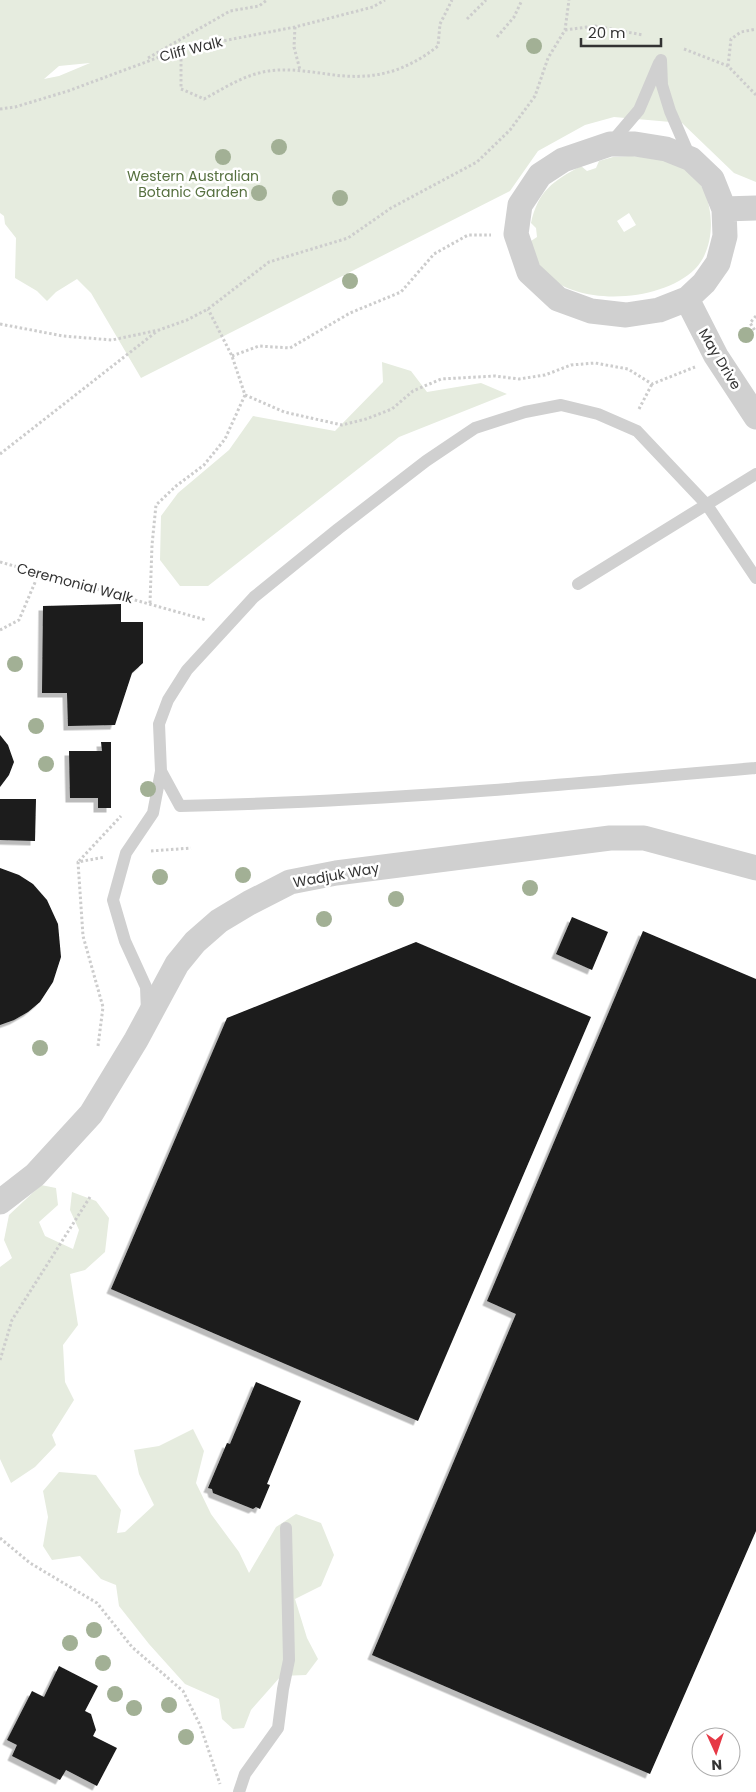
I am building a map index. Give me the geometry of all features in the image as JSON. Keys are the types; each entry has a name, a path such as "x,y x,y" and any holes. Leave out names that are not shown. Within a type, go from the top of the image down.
{"street":[{"path":"610,144 635,144 666,149 691,159 712,178 724,209 725,236 718,263 704,283 687,299 659,310 626,315 591,311 558,299 529,272 516,234 520,205 540,175 563,160 610,144"},
{"path":"724,209 756,208"},
{"name":"May Drive","path":"687,299 716,356 756,417"},
{"name":"Wadjuk Way","path":"0,1202 35,1175 91,1114 177,964 195,942 227,916 290,882 336,872 610,838 644,838 756,868"}],"lane":[{"path":"610,144 639,110 661,60 662,85 667,102 691,159"},
{"path":"147,1019 146,987 125,941 113,900 126,853 153,813 160,771 159,724 168,700 187,670 254,596 426,461 475,428 525,412 561,406 598,414 637,431 707,505 756,578"},
{"path":"578,584 756,474"},
{"path":"160,771 180,806 275,804 505,790 756,768"},
{"path":"239,1792 245,1774 278,1728 289,1660 286,1528"}],"path":[{"path":"140,63 230,11 259,6 267,0"},
{"name":"Cliff Walk","path":"0,110 68,91 181,48 295,27 373,7 385,0"},
{"path":"181,48 182,89 204,99 229,85 259,73 300,70 329,74 379,75 422,59 438,46 440,24 452,0"},
{"path":"467,19 486,0"},
{"path":"497,37 514,17 522,0"},
{"path":"0,324 63,336 112,340 159,330 187,320 208,308 270,262 348,238 391,208 477,162 510,130 536,96 548,58 566,30 569,0"},
{"path":"566,30 595,26 644,35"},
{"path":"295,27 294,47 300,70"},
{"path":"728,66 731,39 741,32 756,29"},
{"path":"684,49 728,66 756,95"},
{"path":"232,356 259,346 290,348 350,312 401,292 434,254 468,235 516,234"},
{"path":"150,603 156,505 176,486 204,465 225,439 245,395 232,356 208,308"},
{"path":"756,316 750,323 756,332"},
{"path":"0,454 159,330"},
{"path":"245,395 284,412 342,425 366,419 392,409 413,391 440,379 494,376 519,379 545,376 571,365 595,363 628,369 652,384"},
{"path":"639,409 652,384 700,365"},
{"name":"Ceremonial Walk","path":"0,562 226,626"},
{"path":"0,630 19,620 39,573"},
{"path":"78,862 121,816"},
{"path":"0,1360 12,1320 90,1197"},
{"path":"0,1538 30,1563 97,1603 132,1647 183,1691 200,1725 223,1792"}],"green space":[{"name":"Western Australian Botanic Garden","path":"0,0 756,0 756,182 734,173 682,123 614,117 585,125 538,151 510,191 141,378 91,293 77,279 56,292 47,301 37,291 15,278 16,238 5,224 4,216 0,213","holes":["90,63 59,76 44,79 59,66"]},
{"path":"613,157 642,157 678,165 694,176 702,187 708,201 710,216 711,231 708,245 703,258 695,269 680,280 641,294 598,296 559,284 544,272 539,265 531,241 537,237 536,228 531,223 534,212 543,195 555,182 581,166 587,171 596,168 599,161","holes":["629,213 636,225 624,232 617,221"]},
{"path":"382,362 411,371 427,392 481,383 507,394 399,437 208,586 180,586 160,560 161,516 178,493 229,450 253,416 335,431 383,382"},
{"path":"41,1185 56,1188 58,1205 39,1222 45,1236 73,1249 79,1230 70,1210 72,1192 96,1201 109,1218 105,1252 85,1270 70,1274 78,1325 63,1345 65,1382 74,1400 52,1435 56,1445 35,1467 11,1483 0,1459 0,1267 12,1258 4,1240 9,1215"},
{"path":"193,1429 204,1451 196,1483 211,1514 239,1552 249,1573 276,1527 296,1514 321,1523 334,1555 321,1586 295,1599 307,1638 318,1659 306,1675 281,1676 251,1710 244,1728 233,1729 222,1719 219,1699 185,1684 149,1644 119,1606 116,1585 101,1579 80,1556 52,1560 43,1546 48,1517 43,1491 59,1472 96,1475 121,1510 117,1533 125,1532 154,1505 139,1474 134,1450 159,1446"}],"building":[{"path":"121,604 121,622 143,622 143,663 132,673 115,725 68,726 67,693 42,693 43,606"},
{"path":"0,735 8,745 14,762 9,775 0,787"},
{"path":"101,742 111,742 111,808 98,808 98,798 70,798 69,751 102,751"},
{"path":"0,799 36,799 35,841 0,840"},
{"path":"0,868 19,875 33,884 47,900 58,924 61,957 53,982 40,1002 28,1012 0,1025"},
{"path":"572,917 608,932 592,970 556,954"},
{"path":"643,931 756,979 756,1531 650,1774 372,1655 516,1314 487,1301"},
{"path":"416,942 591,1017 418,1421 111,1289 227,1018"},
{"path":"256,1382 301,1401 267,1484 270,1485 260,1509 256,1507 253,1509 213,1493 212,1489 208,1488 227,1443 230,1444"},
{"path":"59,1666 98,1686 85,1711 91,1714 96,1730 93,1736 117,1748 97,1786 66,1770 60,1780 12,1756 17,1745 7,1740 32,1691 44,1697"}]}
